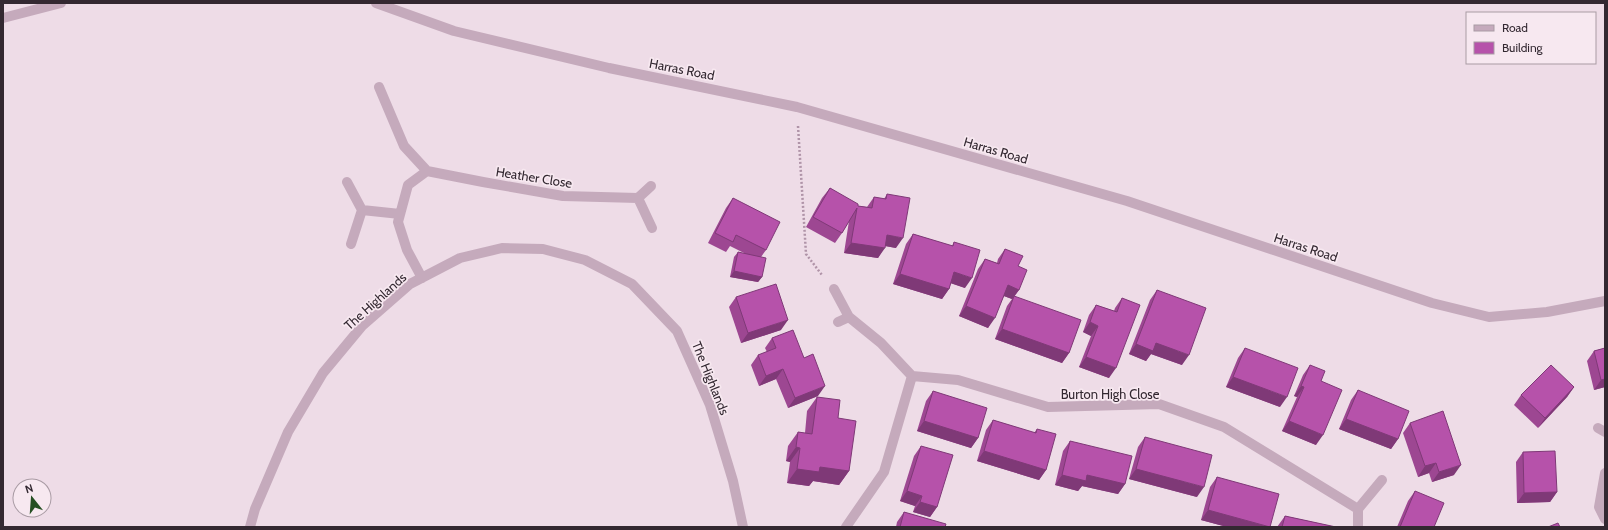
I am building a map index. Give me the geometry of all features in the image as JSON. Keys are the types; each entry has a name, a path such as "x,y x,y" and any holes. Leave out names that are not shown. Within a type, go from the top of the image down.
{"street":[{"name":"Harras Road","path":"376,3 461,33 609,68 797,107 1127,201 1432,303 1489,317 1547,312 1605,301"},
{"path":"3,18 56,4"},
{"path":"379,87 404,146 427,171 408,185 398,222 407,250 422,278"},
{"name":"Heather Close","path":"427,171 563,196 638,198"},
{"path":"347,182 362,210 351,244"},
{"path":"651,186 638,198 652,228"},
{"path":"362,210 400,214"},
{"name":"The Highlands","path":"250,527 255,509 288,432 324,373 362,326 410,284 460,258 502,248 543,249 585,260 632,284 677,331 710,405 733,481 743,527"},
{"path":"834,289 849,317 881,343 912,376 884,472 846,527"},
{"path":"838,322 849,317"},
{"name":"Burton High Close","path":"912,376 958,380 1048,407 1160,404 1224,427 1358,509"},
{"path":"1605,473 1599,507 1605,519"},
{"path":"1358,527 1358,509 1382,480"}],"path":[{"path":"797,107 806,254 834,289"}],"building":[{"path":"830,188 858,204 858,206 872,208 874,197 886,199 887,194 910,198 903,238 887,235 885,248 851,243 857,208 842,233 813,217"},
{"path":"733,198 780,222 766,250 736,235 733,242 715,233"},
{"path":"913,234 953,246 954,242 980,250 972,278 954,272 949,289 900,274"},
{"path":"1005,249 1023,256 1018,266 1027,270 1019,290 1008,285 995,318 966,306 985,259 999,264"},
{"path":"738,252 766,258 762,277 734,271"},
{"path":"776,284 788,320 748,333 736,297"},
{"path":"1157,290 1206,308 1189,355 1156,343 1153,351 1136,344"},
{"path":"1014,296 1081,320 1069,353 1002,329"},
{"path":"1122,298 1140,305 1116,368 1086,357 1098,326 1090,322 1096,305 1117,312"},
{"path":"793,330 804,358 813,354 825,386 795,398 783,369 766,376 758,355 776,348 772,338"},
{"path":"1245,348 1298,368 1287,397 1233,377"},
{"path":"1605,348 1605,379 1601,380 1594,351"},
{"path":"1310,365 1325,371 1321,381 1342,390 1323,435 1289,421 1304,387 1301,386"},
{"path":"1551,365 1574,387 1545,418 1521,395"},
{"path":"1358,390 1409,411 1398,439 1346,419"},
{"path":"933,391 987,408 978,438 924,421"},
{"path":"817,397 840,400 838,418 856,421 849,471 820,467 819,472 797,469 800,448 796,447 798,432 812,434"},
{"path":"1443,411 1461,465 1439,472 1436,463 1425,466 1410,423"},
{"path":"993,420 1036,433 1037,429 1056,434 1046,470 984,451"},
{"path":"1145,437 1212,455 1204,487 1136,469"},
{"path":"1070,441 1132,456 1125,484 1087,475 1086,481 1062,475"},
{"path":"921,446 953,455 937,507 920,502 922,496 907,491"},
{"path":"1555,451 1557,492 1524,493 1523,452"},
{"path":"1217,477 1279,494 1270,527 1208,510"},
{"path":"1415,491 1444,503 1434,527 1400,527"},
{"path":"904,512 946,524 945,527 900,527"},
{"path":"1285,516 1336,527 1282,527"},
{"path":"1558,523 1560,527 1548,527"}]}
